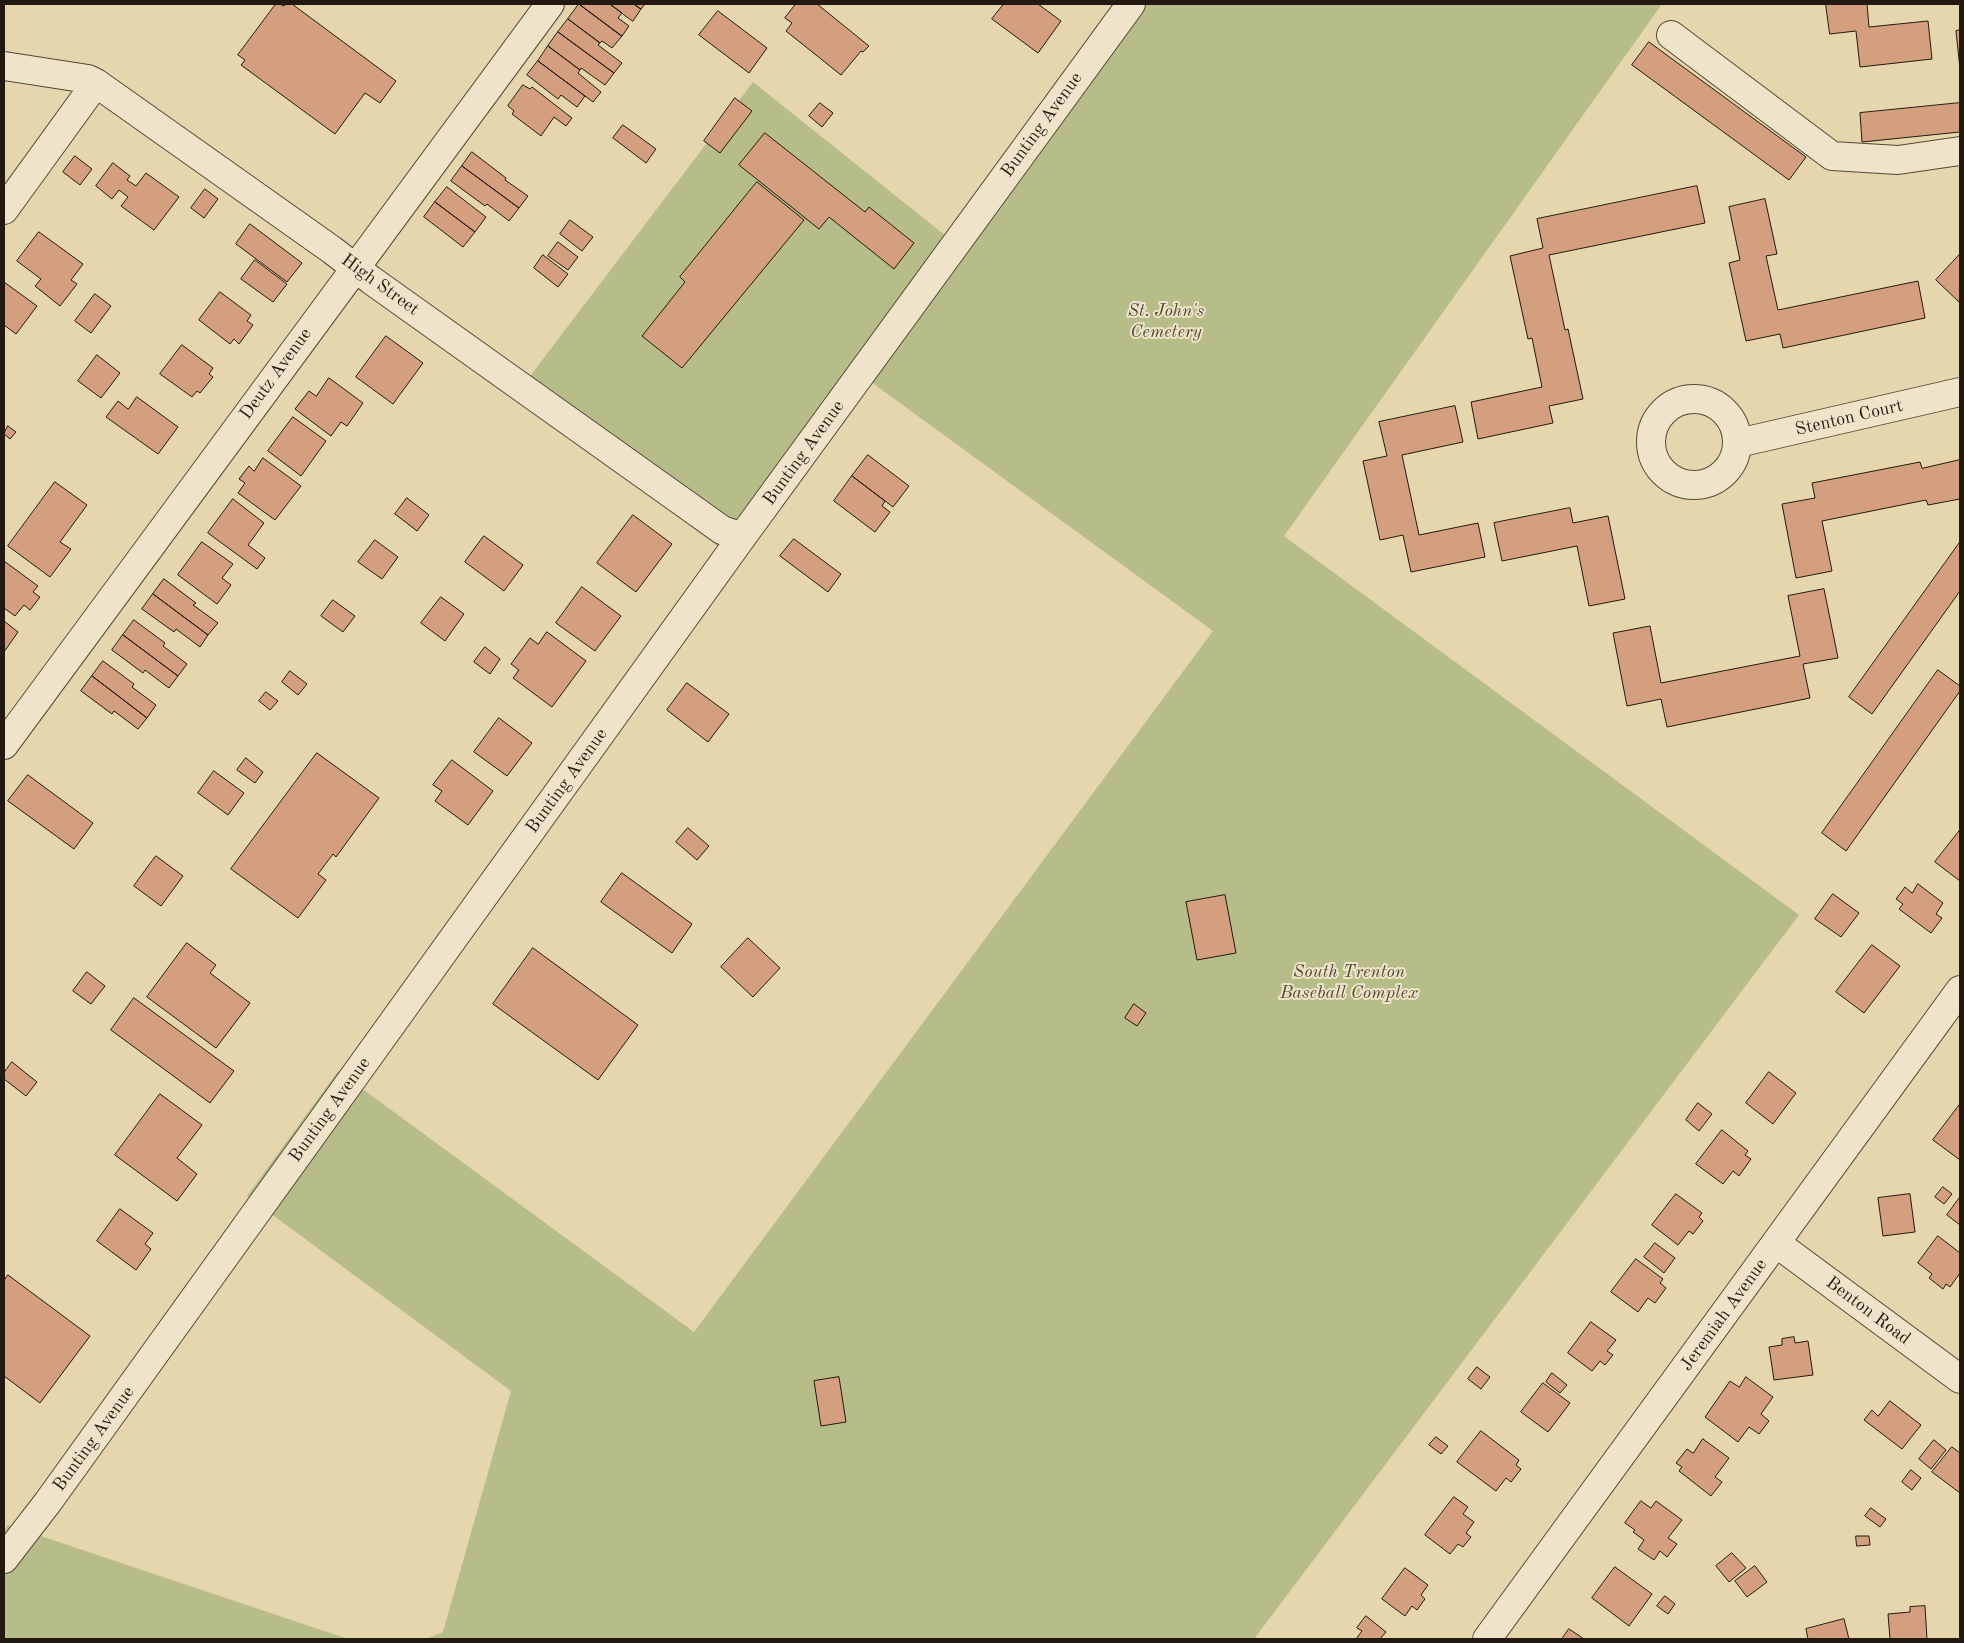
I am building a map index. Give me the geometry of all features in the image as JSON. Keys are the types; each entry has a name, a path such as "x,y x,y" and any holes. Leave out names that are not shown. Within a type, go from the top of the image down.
{"street":[{"name":"Deutz Avenue","path":"4,746 550,4"},
{"name":"Bunting Avenue","path":"4,1559 48,1502 742,537 1131,4"},
{"path":"1671,35 1832,156 1898,160 1960,151"},
{"name":"High Street","path":"4,66 88,79 96,83 722,530 742,537"},
{"path":"4,210 96,83"},
{"name":"Stenton Court","path":"1738,444 1960,392"},
{"name":"Jeremiah Avenue","path":"1487,1639 1960,990"},
{"name":"Benton Road","path":"1776,1243 1960,1379"}],"green space":[{"name":"South Trenton Baseball Complex","path":"1124,4 1662,4 1284,536 1799,915 1254,1639 426,1639 443,1632 511,1391 247,1196 338,1071 694,1332 1213,631 856,371 724,551 515,396 753,82 951,240"},
{"path":"8,1525 348,1639 4,1639 4,1531"}],"building":[{"path":"276,4 284,6 292,4 396,81 380,103 365,93 335,134 241,65 245,60 238,55"},
{"path":"579,4 622,36 612,48 602,41 600,43 568,19"},
{"path":"579,4 610,4 622,13 618,18 629,26 622,36"},
{"path":"610,4 634,4 641,9 633,21"},
{"path":"634,4 645,4 641,9"},
{"path":"796,4 817,4 869,46 863,52 861,51 841,75 786,31 792,23 785,18"},
{"path":"1004,4 1038,4 1061,21 1038,53 992,19"},
{"path":"1826,4 1867,4 1869,27 1928,21 1932,59 1860,67 1856,31 1830,34"},
{"path":"718,11 767,48 749,73 699,35"},
{"path":"568,19 600,43 598,45 622,63 614,73 558,32"},
{"path":"1960,30 1960,69 1956,31"},
{"path":"558,32 614,73 605,85 581,68 580,70 548,46"},
{"path":"1649,42 1806,157 1789,180 1632,65"},
{"path":"548,46 580,70 578,73 601,92 593,102 538,61"},
{"path":"538,61 585,96 577,107 561,95 558,99 527,75"},
{"path":"523,85 530,89 532,87 572,118 566,126 554,117 541,136 512,114 514,111 508,106"},
{"path":"735,98 752,111 720,153 704,141"},
{"path":"820,103 833,113 822,127 809,116"},
{"path":"1960,103 1960,132 1862,142 1860,113"},
{"path":"623,125 656,149 646,163 613,138"},
{"path":"765,133 865,212 869,207 914,243 894,269 829,217 819,229 739,165"},
{"path":"472,152 506,178 505,180 528,196 519,208 462,166"},
{"path":"75,156 92,169 80,185 63,172"},
{"path":"113,163 130,176 127,180 136,186 146,173 179,197 154,230 121,206 128,197 119,190 112,199 96,186"},
{"path":"462,166 519,208 509,221 487,204 485,206 451,181"},
{"path":"757,182 804,220 682,368 642,336 685,282 680,277"},
{"path":"1697,186 1705,223 1549,255 1565,330 1568,329 1583,399 1549,406 1553,423 1478,439 1471,402 1542,387 1532,338 1528,339 1510,256 1543,248 1537,219"},
{"path":"447,187 486,217 475,232 435,202"},
{"path":"205,189 218,199 204,218 191,208"},
{"path":"1765,199 1777,254 1766,256 1778,310 1918,281 1925,318 1783,348 1780,334 1746,341 1729,263 1740,260 1729,207"},
{"path":"435,202 475,232 463,247 424,217"},
{"path":"570,220 593,237 582,251 560,234"},
{"path":"250,224 302,263 287,282 236,244"},
{"path":"39,232 83,264 71,280 77,284 60,306 35,286 41,279 17,261"},
{"path":"558,242 578,257 568,270 548,256"},
{"path":"1960,254 1960,303 1936,280"},
{"path":"543,255 568,274 558,287 534,268"},
{"path":"255,260 287,284 273,302 241,279"},
{"path":"4,282 37,306 16,334 4,325"},
{"path":"220,292 251,315 247,321 253,325 239,344 234,339 230,344 199,320"},
{"path":"95,294 111,306 91,333 75,321"},
{"path":"386,336 423,363 393,404 356,377"},
{"path":"182,345 213,368 209,374 213,377 200,393 197,391 192,397 160,374"},
{"path":"97,355 120,373 101,398 78,381"},
{"path":"329,378 363,403 347,426 341,422 331,436 295,409 309,391 316,396"},
{"path":"137,397 178,427 158,454 106,417 118,401 128,409"},
{"path":"1455,406 1463,442 1402,455 1419,535 1478,523 1485,557 1411,572 1403,535 1380,540 1363,461 1387,456 1379,422"},
{"path":"293,417 326,441 301,476 268,451"},
{"path":"8,426 16,432 10,439 4,434"},
{"path":"868,455 909,486 893,507 852,476"},
{"path":"263,458 301,486 275,520 238,493 245,483 239,479 249,466 254,471"},
{"path":"1960,460 1960,499 1928,505 1926,500 1822,521 1832,571 1796,578 1782,504 1815,498 1812,483 1920,462 1922,468"},
{"path":"852,476 885,501 882,506 890,512 875,532 834,501"},
{"path":"55,482 87,505 60,542 71,549 50,577 8,546"},
{"path":"407,498 429,515 417,531 395,514"},
{"path":"233,499 264,523 248,545 265,558 257,569 208,533"},
{"path":"1570,508 1573,523 1608,516 1625,599 1589,606 1577,546 1502,561 1494,523"},
{"path":"633,515 672,544 636,592 597,563"},
{"path":"484,536 523,565 504,591 465,562"},
{"path":"794,539 841,574 828,592 780,556"},
{"path":"375,540 398,557 382,579 358,562"},
{"path":"202,542 233,564 222,578 231,585 217,604 178,575"},
{"path":"1960,542 1960,591 1872,714 1849,697"},
{"path":"4,561 38,586 33,592 40,597 30,610 24,605 15,616 4,608"},
{"path":"164,579 196,603 193,605 218,623 208,635 153,594"},
{"path":"582,587 621,616 595,651 556,623"},
{"path":"1824,589 1838,658 1803,664 1810,698 1667,727 1661,699 1627,706 1613,633 1650,626 1661,683 1800,656 1788,596"},
{"path":"153,594 208,635 200,647 176,629 174,632 142,609"},
{"path":"441,597 464,614 445,641 421,623"},
{"path":"333,600 355,616 343,632 321,616"},
{"path":"134,620 165,643 163,646 187,664 178,676 123,635"},
{"path":"4,621 18,632 4,652"},
{"path":"547,632 586,661 552,707 513,678 519,670 511,664 530,638 538,644"},
{"path":"123,635 178,676 169,688 145,670 143,673 112,650"},
{"path":"485,647 500,659 490,674 474,662"},
{"path":"103,661 134,684 132,687 156,705 147,718 92,676"},
{"path":"1938,670 1960,686 1960,691 1846,851 1822,833"},
{"path":"290,671 307,684 298,695 282,682"},
{"path":"92,676 147,718 138,729 114,711 112,714 81,691"},
{"path":"687,683 729,714 708,742 667,710"},
{"path":"266,692 278,701 270,710 259,701"},
{"path":"499,718 532,743 507,776 474,752"},
{"path":"317,753 379,798 336,857 333,854 318,874 326,880 298,918 231,869"},
{"path":"246,758 263,772 255,783 237,770"},
{"path":"452,760 493,791 468,825 435,801 442,791 433,785"},
{"path":"214,771 244,793 228,815 198,793"},
{"path":"28,775 93,823 74,849 8,801"},
{"path":"688,828 709,846 697,860 676,842"},
{"path":"1960,830 1960,881 1935,862"},
{"path":"156,856 183,876 161,906 134,886"},
{"path":"622,873 692,924 672,953 601,902"},
{"path":"1918,884 1943,903 1936,914 1942,918 1931,933 1899,909 1903,904 1896,899 1905,887 1912,893"},
{"path":"1833,894 1859,913 1841,937 1815,919"},
{"path":"1225,895 1236,953 1197,960 1186,902"},
{"path":"748,938 780,968 753,997 721,967"},
{"path":"187,943 216,965 210,973 250,1003 216,1048 147,997"},
{"path":"1872,945 1900,966 1864,1013 1836,992"},
{"path":"533,948 638,1025 598,1080 493,1004"},
{"path":"87,972 105,986 91,1004 73,991"},
{"path":"134,998 234,1071 210,1103 111,1030"},
{"path":"1134,1004 1146,1013 1137,1026 1125,1018"},
{"path":"12,1062 37,1082 26,1096 4,1079 4,1073"},
{"path":"1769,1072 1796,1093 1773,1124 1746,1103"},
{"path":"160,1094 202,1125 177,1158 197,1174 177,1201 115,1155"},
{"path":"1698,1103 1712,1114 1699,1131 1686,1120"},
{"path":"1960,1104 1960,1160 1933,1140"},
{"path":"1722,1130 1748,1151 1745,1155 1751,1159 1739,1176 1733,1171 1723,1184 1696,1164"},
{"path":"1943,1187 1952,1194 1944,1204 1935,1197"},
{"path":"1676,1194 1702,1213 1699,1217 1703,1221 1693,1234 1689,1231 1678,1245 1652,1225"},
{"path":"1910,1194 1915,1232 1883,1236 1878,1198"},
{"path":"1960,1197 1960,1225 1947,1215"},
{"path":"120,1209 153,1233 145,1244 151,1249 136,1270 97,1241"},
{"path":"1938,1236 1960,1253 1960,1273 1950,1287 1946,1284 1943,1289 1929,1278 1932,1274 1918,1263"},
{"path":"1655,1243 1675,1258 1664,1273 1644,1257"},
{"path":"1636,1259 1663,1279 1660,1283 1666,1288 1655,1303 1648,1298 1638,1312 1611,1292"},
{"path":"8,1275 90,1336 40,1403 4,1376 4,1281"},
{"path":"1591,1322 1616,1340 1607,1351 1613,1355 1605,1365 1600,1361 1592,1371 1568,1353"},
{"path":"1794,1337 1795,1343 1808,1341 1813,1375 1774,1380 1769,1347 1782,1345 1782,1339"},
{"path":"1477,1367 1490,1377 1481,1389 1468,1379"},
{"path":"1552,1373 1567,1385 1560,1393 1546,1382"},
{"path":"839,1377 846,1422 821,1426 814,1381"},
{"path":"1746,1377 1773,1397 1761,1414 1769,1421 1759,1434 1749,1427 1738,1442 1705,1417 1730,1381 1739,1387"},
{"path":"1543,1383 1570,1403 1548,1432 1521,1412"},
{"path":"1890,1401 1921,1425 1902,1449 1864,1420 1872,1410 1878,1416"},
{"path":"1481,1431 1519,1460 1516,1465 1521,1469 1511,1482 1506,1478 1496,1491 1457,1462"},
{"path":"1436,1437 1448,1446 1441,1454 1429,1445"},
{"path":"1703,1439 1729,1458 1715,1477 1722,1482 1711,1496 1679,1471 1682,1467 1676,1463 1687,1449 1693,1453"},
{"path":"1934,1440 1946,1450 1931,1469 1919,1459"},
{"path":"1952,1447 1960,1453 1960,1493 1932,1472"},
{"path":"1911,1470 1921,1478 1912,1490 1902,1482"},
{"path":"1454,1497 1468,1507 1463,1514 1474,1522 1466,1533 1471,1537 1463,1547 1458,1544 1450,1554 1425,1535"},
{"path":"1641,1501 1651,1508 1656,1501 1682,1520 1668,1538 1677,1544 1667,1557 1660,1551 1654,1560 1638,1549 1644,1540 1625,1523"},
{"path":"1871,1508 1886,1519 1880,1527 1865,1516"},
{"path":"1856,1536 1869,1536 1870,1545 1857,1546"},
{"path":"1732,1553 1746,1568 1729,1582 1716,1566"},
{"path":"1755,1566 1767,1582 1747,1597 1735,1581"},
{"path":"1615,1567 1652,1594 1629,1626 1592,1598"},
{"path":"1405,1568 1428,1585 1421,1595 1425,1599 1417,1610 1412,1606 1405,1616 1382,1599"},
{"path":"1665,1596 1675,1604 1668,1614 1657,1606"},
{"path":"1925,1606 1927,1639 1890,1639 1888,1614 1910,1612 1910,1607"},
{"path":"1366,1616 1386,1632 1380,1639 1356,1639 1362,1631 1357,1628"},
{"path":"1844,1619 1849,1639 1808,1639 1806,1629"},
{"path":"1569,1629 1584,1639 1562,1639"}],"park label":[{"name":"St. John's Cemetery","path":"1166,321"}]}
